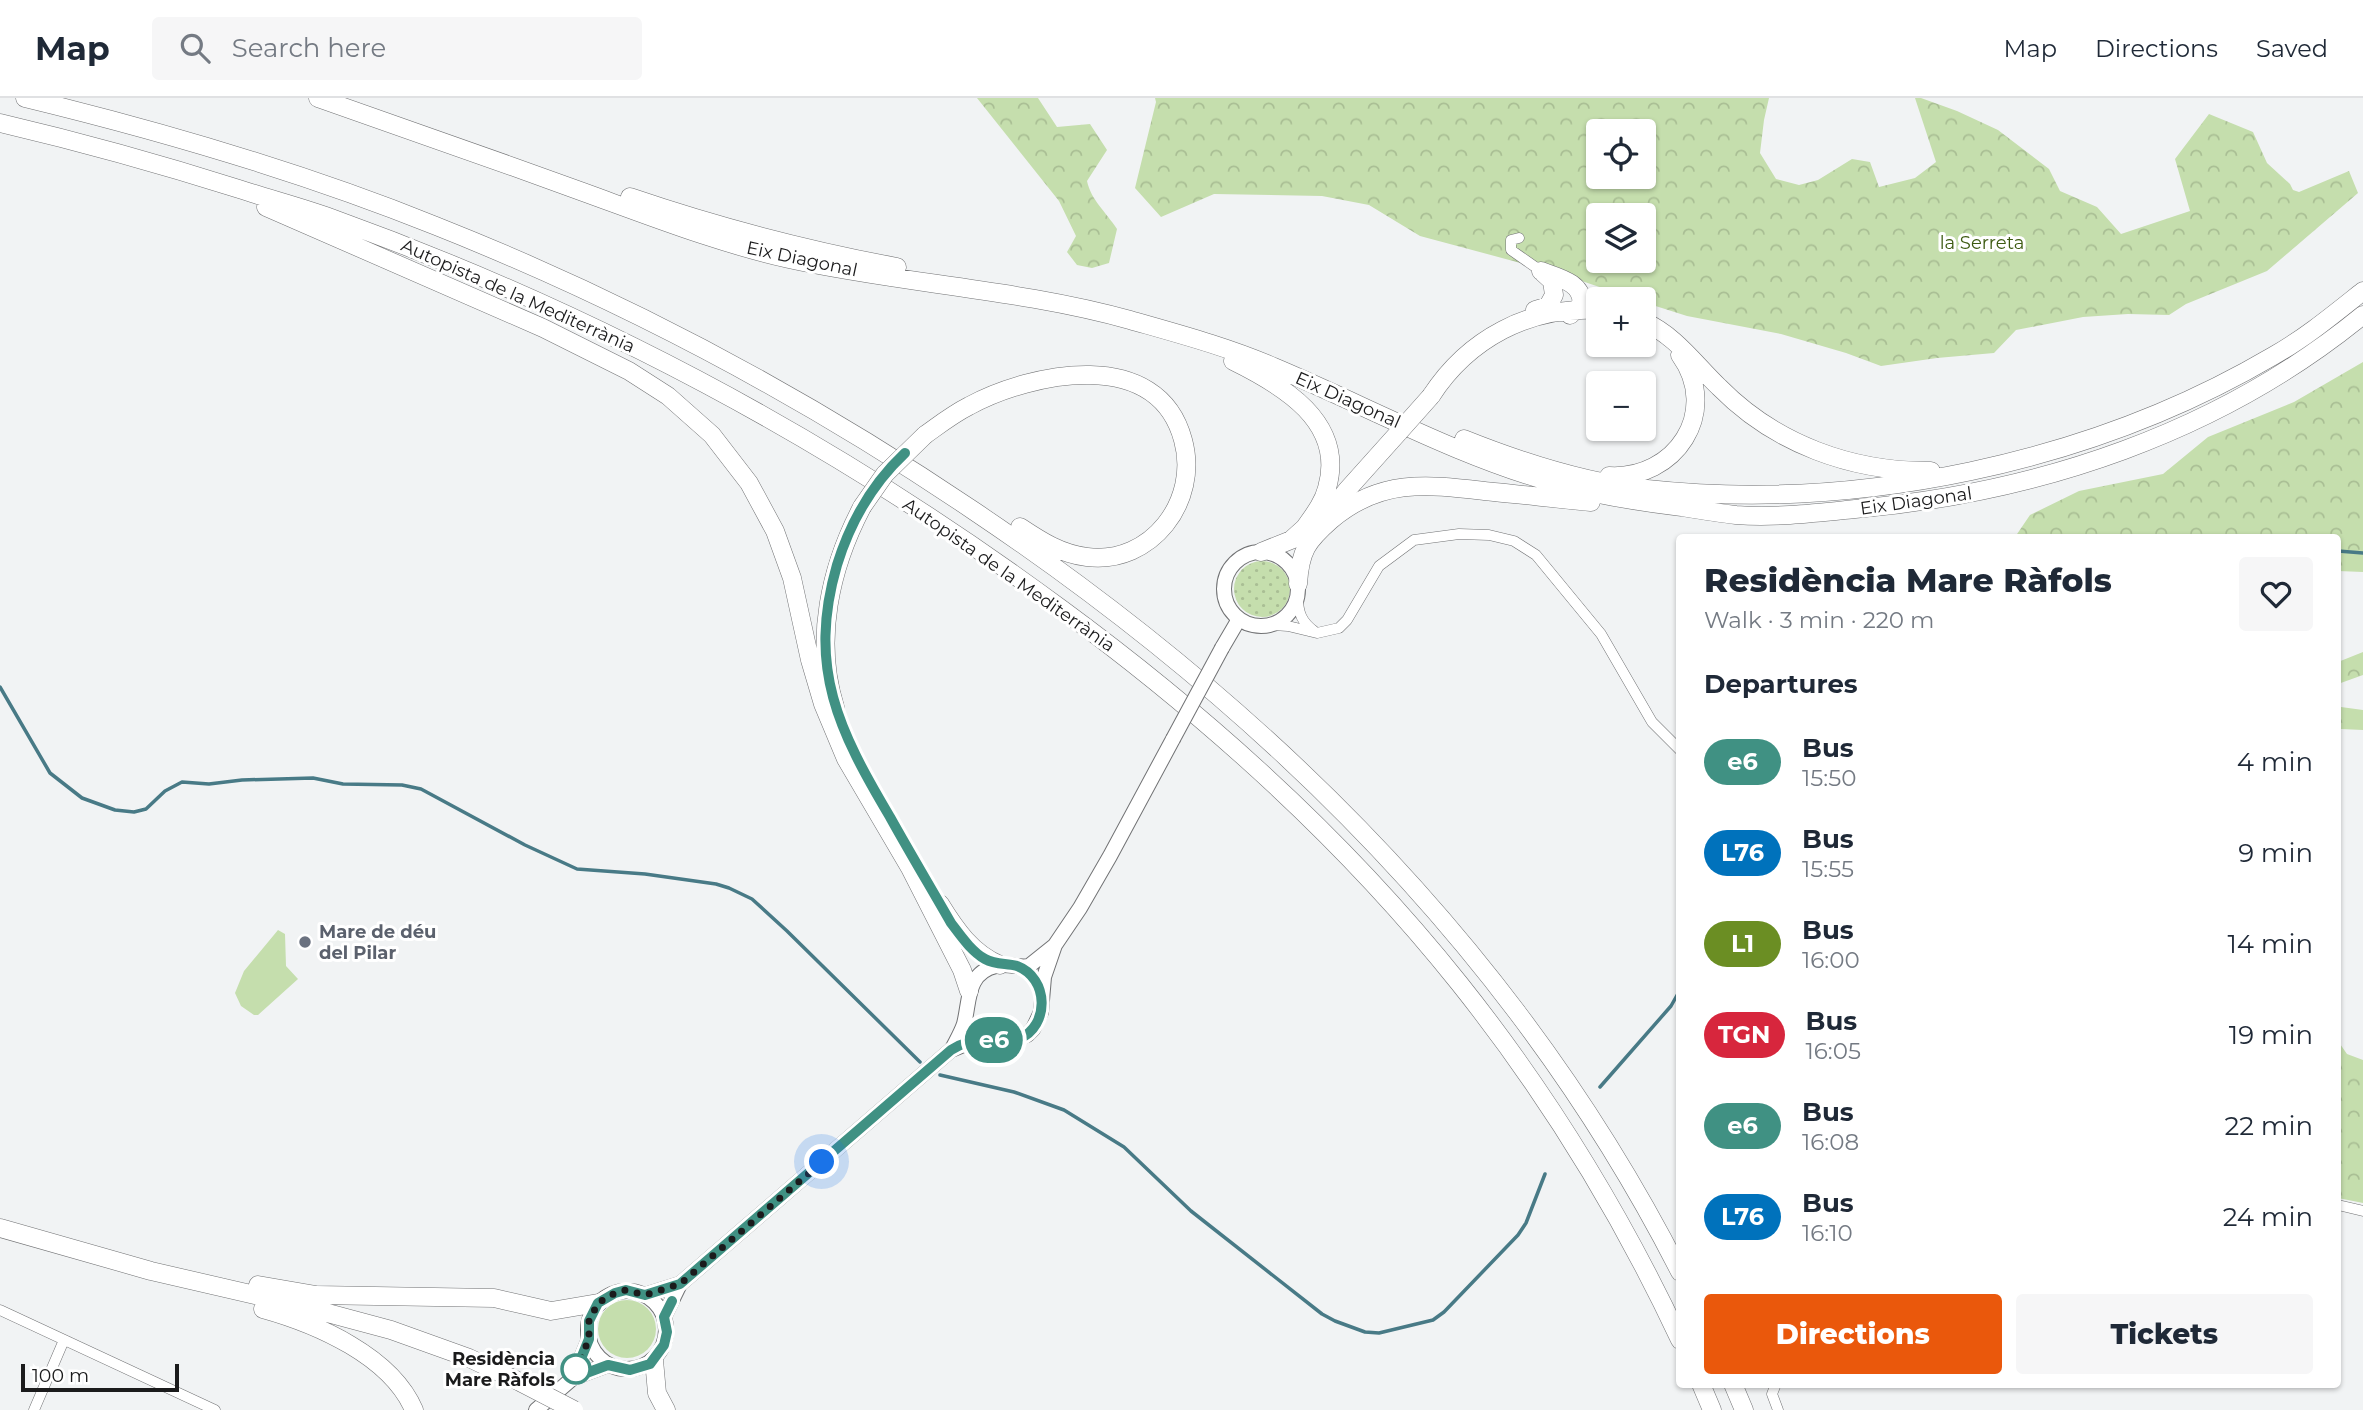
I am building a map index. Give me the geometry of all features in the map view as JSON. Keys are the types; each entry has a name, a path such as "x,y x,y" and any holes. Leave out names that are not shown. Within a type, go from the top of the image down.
{"highway":[{"name":"Autopista de la Mediterrània","path":"25,98 230,153 369,200 531,265 675,334 769,384 861,438 1018,541 1106,604 1189,670 1297,766 1391,861 1503,993 1595,1125 1676,1265"},
{"name":"Eix Diagonal","path":"318,98 712,239 790,259 870,274 1056,302 1170,331 1274,367 1445,444 1530,476 1604,496 1733,515 1860,509 1935,501 2049,475 2121,452 2199,418 2261,385 2326,344 2363,315"},
{"name":"Eix Diagonal","path":"354,98 676,213 788,245 1138,310 1255,351 1480,445 1577,475 1645,489 1728,496 1886,487 1951,476 2025,457 2116,429 2204,392 2274,356 2305,336 2363,291"},
{"name":"Autopista de la Mediterrània","path":"0,123 147,160 324,215 460,268 606,332 713,387 851,467 942,524 1029,585 1156,681 1217,733 1321,831 1394,907 1461,985 1571,1143 1626,1236 1676,1332"},
{"path":"243,190 270,209 508,312 629,371 668,396 712,435 737,465 766,512 792,578 810,660 823,704 839,743 910,868 962,970 968,999"},
{"path":"1308,533 1462,360 1499,336 1522,314 1551,303 1553,285 1541,271"},
{"path":"1541,271 1586,292"},
{"path":"1499,336 1530,324 1572,314 1578,309 1582,296 1574,285"},
{"path":"1578,309 1586,309"},
{"path":"1499,336 1541,326 1586,320"},
{"path":"1656,328 1676,342 1718,386 1753,417 1792,440 1831,457 1874,467 1922,471 1961,468 2025,457"},
{"path":"1170,331 1274,383 1298,400 1319,425 1329,450 1329,476 1300,561 1298,591"},
{"path":"675,334 745,363 809,396 921,462 1042,542 1072,555 1100,558 1121,555 1150,541 1172,517 1185,488 1186,456 1183,438 1174,418 1152,392 1119,378 1080,375 1034,381 1004,390 968,406 925,435 885,474 862,507 844,545 827,606 827,662 833,700 850,747 951,923 985,959 1009,966"},
{"path":"1536,463 1607,476 1625,475 1654,469 1676,450 1687,434 1694,414 1693,381 1677,352 1656,336"},
{"path":"1261,552 1308,533 1364,497 1391,488 1421,485 1689,514 1733,515"},
{"path":"0,1228 176,1278 294,1304 391,1330 469,1358 575,1410"},
{"path":"151,1271 176,1284 300,1319 382,1366 398,1382 414,1410"},
{"path":"176,1278 206,1276 316,1295 494,1298 551,1311 598,1303"},
{"path":"654,1360 657,1393 666,1410"},
{"path":"1703,1388 1712,1410"},
{"path":"1735,1388 1744,1410"}],"street":[{"path":"1519,238 1511,240 1511,250 1541,271"},
{"path":"1317,633 1302,619 1298,608 1298,591 1290,565 1280,557 1261,552 1244,556 1236,562 1226,578 1225,598 1239,619 1252,625 1288,626 1317,633 1328,632 1342,625 1378,566 1414,540 1459,534 1489,535 1514,541 1536,555 1601,634 1652,722 1676,746"},
{"path":"1273,625 1289,614 1298,591"},
{"path":"664,1317 680,1284 951,1050 968,1041 1018,1039 1034,1029 1041,1012 1044,976 1055,945 1110,856 1239,619"},
{"path":"951,1050 963,1025 974,981 982,972 1033,963 1055,945"},
{"path":"1009,966 1030,976 1041,993"},
{"path":"968,999 971,1021 992,1040"},
{"path":"2341,1206 2363,1211"},
{"path":"645,1295 680,1284"},
{"path":"626,1290 645,1295 657,1305 664,1317 666,1338 654,1360 643,1367 630,1370 608,1365 593,1351 589,1339 589,1321 598,1303 626,1290"},
{"path":"0,1310 215,1410"},
{"path":"573,1378 589,1339"},
{"path":"34,1410 64,1340"},
{"path":"536,1410 573,1378 608,1365"},
{"path":"1774,1388 1772,1394 1778,1410"}],"green space":[{"path":"977,98 1038,98 1057,127 1090,124 1107,150 1087,181 1095,200 1117,229 1109,263 1092,268 1077,265 1067,252 1076,236 1059,201"},
{"name":"la Serreta","path":"1155,98 1769,98 1760,153 1776,179 1799,185 1818,180 1852,159 1870,162 1879,187 1915,178 1936,162 1915,98 1921,98 1998,130 2049,169 2060,191 2097,207 2121,234 2190,211 2175,159 2209,114 2253,132 2267,163 2293,190 2299,192 2349,171 2358,193 2267,271 2186,304 2169,315 2083,317 2016,330 1994,353 1881,366 1781,334 1687,316 1656,306 1656,287 1599,287 1558,273 1420,236 1369,205 1322,196 1214,194 1161,217 1135,188"},
{"path":"2363,362 2363,572 2341,571 2341,534 2017,534 2030,515 2079,491 2163,474 2208,437 2294,402"},
{"path":"1256,561 1268,561 1278,565 1286,573 1290,589 1286,605 1278,613 1268,617 1256,617 1246,613 1238,605 1234,595 1234,583 1238,573 1246,565"},
{"path":"2363,652 2363,675 2341,683 2341,661"},
{"path":"2341,707 2363,710 2363,730 2341,729"},
{"path":"278,930 285,934 286,966 298,979 258,1015 254,1015 241,1006 235,993 244,971"},
{"path":"2341,1045 2347,1054 2363,1060 2363,1203 2341,1199"},
{"path":"621,1300 633,1300 648,1308 656,1323 656,1335 648,1350 633,1358 621,1358 606,1350 598,1335 598,1323 606,1308"}],"waterway":[{"path":"2341,551 2363,553"},
{"path":"0,687 50,773 82,798 115,810 134,812 146,809 165,791 182,782 209,784 313,778 343,784 402,785 421,789 525,845 577,869 645,874 729,888 752,899 920,1062"},
{"path":"1600,1087 1676,997"},
{"path":"940,1075 1014,1092 1064,1110 1124,1147 1191,1211 1322,1314 1365,1332 1379,1333 1433,1320 1444,1312 1518,1235 1526,1223 1545,1174"}],"bus line":[{"name":"e6","path":"672,1301 664,1317 667,1332 664,1345 650,1364 630,1370 608,1365 573,1378 589,1339 592,1311 598,1303 626,1290 645,1295 680,1284 951,1050 978,1039 1008,1042 1018,1039 1034,1029 1041,1012 1041,993 1030,976 1018,967 1000,965 985,959 951,923 850,747 833,700 825,627 832,582 851,527 862,507 885,474 905,453"}],"place":[{"name":"Mare de déu del Pilar","path":"305,942"},
{"name":"Residència Mare Ràfols","path":"576,1369"}],"route":[{"path":"576,1369 589,1339 592,1311 598,1303 626,1290 645,1295 680,1284 822,1162"}]}
